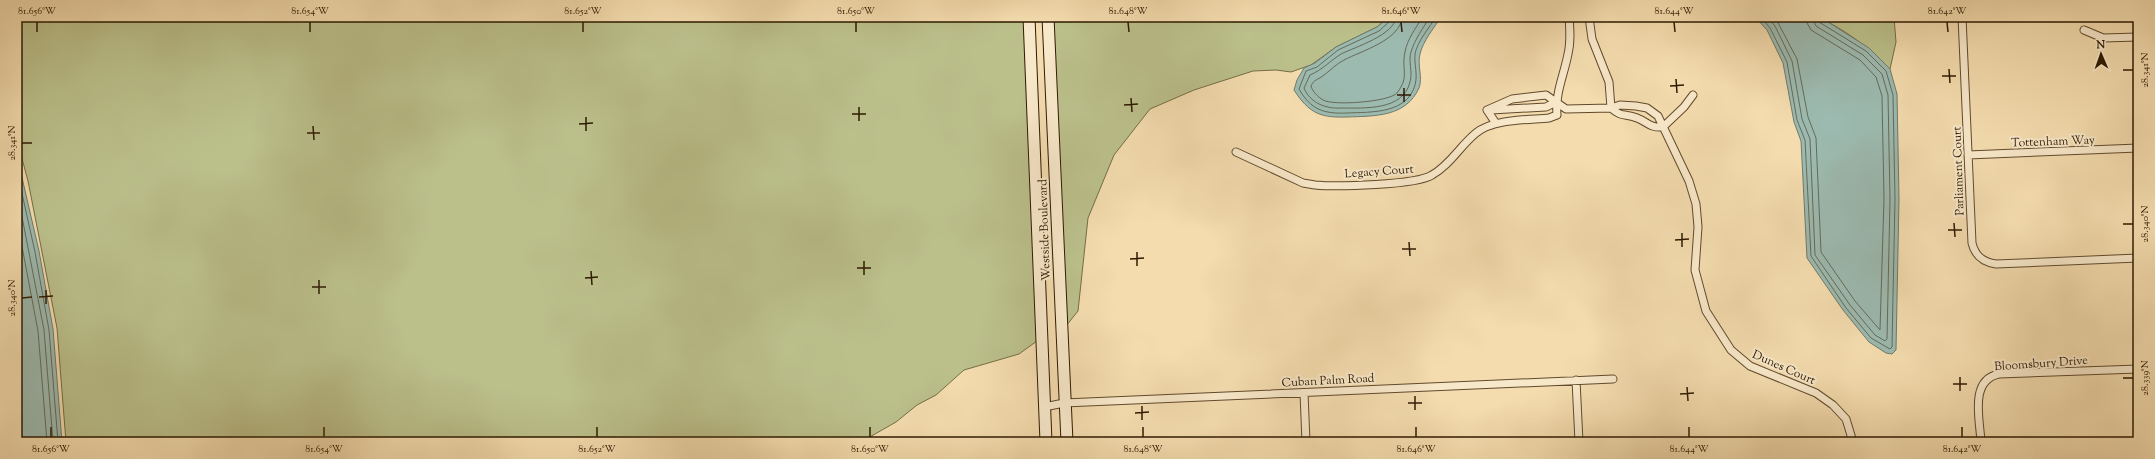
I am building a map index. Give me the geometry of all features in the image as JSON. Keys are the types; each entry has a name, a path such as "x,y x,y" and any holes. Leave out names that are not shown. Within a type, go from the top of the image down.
{"street":[{"name":"Westside Boulevard","path":"1028,17 1046,442"},
{"name":"Westside Boulevard","path":"1048,17 1064,403 1067,442"},
{"path":"1487,110 1546,107 1556,102 1568,55 1570,40 1569,17"},
{"path":"1589,17 1592,39 1608,82 1611,108 1619,116 1635,117 1654,128 1663,127 1684,107 1692,95"},
{"name":"Parliament Court","path":"1962,17 1972,243 1975,254 1984,261 1996,264 2138,258"},
{"path":"2084,30 2103,38 2138,37"},
{"name":"Dunes Court","path":"1487,110 1512,99 1546,95 1566,108 1611,108 1620,105 1647,108 1658,116 1689,181 1696,204 1698,227 1695,270 1706,311 1731,350 1750,366 1816,393 1833,405 1846,419 1854,442"},
{"name":"Legacy Court","path":"1236,152 1308,184 1326,186 1413,181 1432,176 1448,163 1476,132 1495,122 1549,118 1557,114 1556,102"},
{"path":"1487,110 1495,122"},
{"name":"Tottenham Way","path":"1968,155 2138,148"},
{"name":"Bloomsbury Drive","path":"1981,442 1979,394 1982,384 1994,375 2138,369"},
{"name":"Cuban Palm Road","path":"1044,407 1064,403 1613,379"},
{"path":"1576,380 1579,442"},
{"path":"1304,393 1306,442"}],"green space":[{"path":"17,17 1024,17 1037,341 1019,354 964,370 936,395 917,405 896,422 861,442 66,442 57,328 28,181 17,140"},
{"path":"1053,17 1389,17 1377,27 1336,47 1311,65 1291,72 1276,70 1253,71 1194,90 1150,109 1114,155 1088,218 1078,311 1066,326"},
{"path":"1817,17 1894,17 1896,42 1890,69 1856,40 1837,27"}],"water":[{"path":"1389,17 1441,17 1421,49 1419,58 1420,84 1413,98 1398,110 1379,115 1338,117 1322,115 1310,109 1299,98 1294,90 1297,80 1304,68 1315,63 1336,47 1377,27"},
{"path":"1755,17 1817,17 1828,22 1869,48 1890,69 1897,94 1899,199 1896,350 1892,354 1886,353 1869,342 1843,310 1807,258 1801,141 1794,122 1783,63 1767,30"},
{"path":"17,156 39,251 53,329 62,442 17,442"}]}
